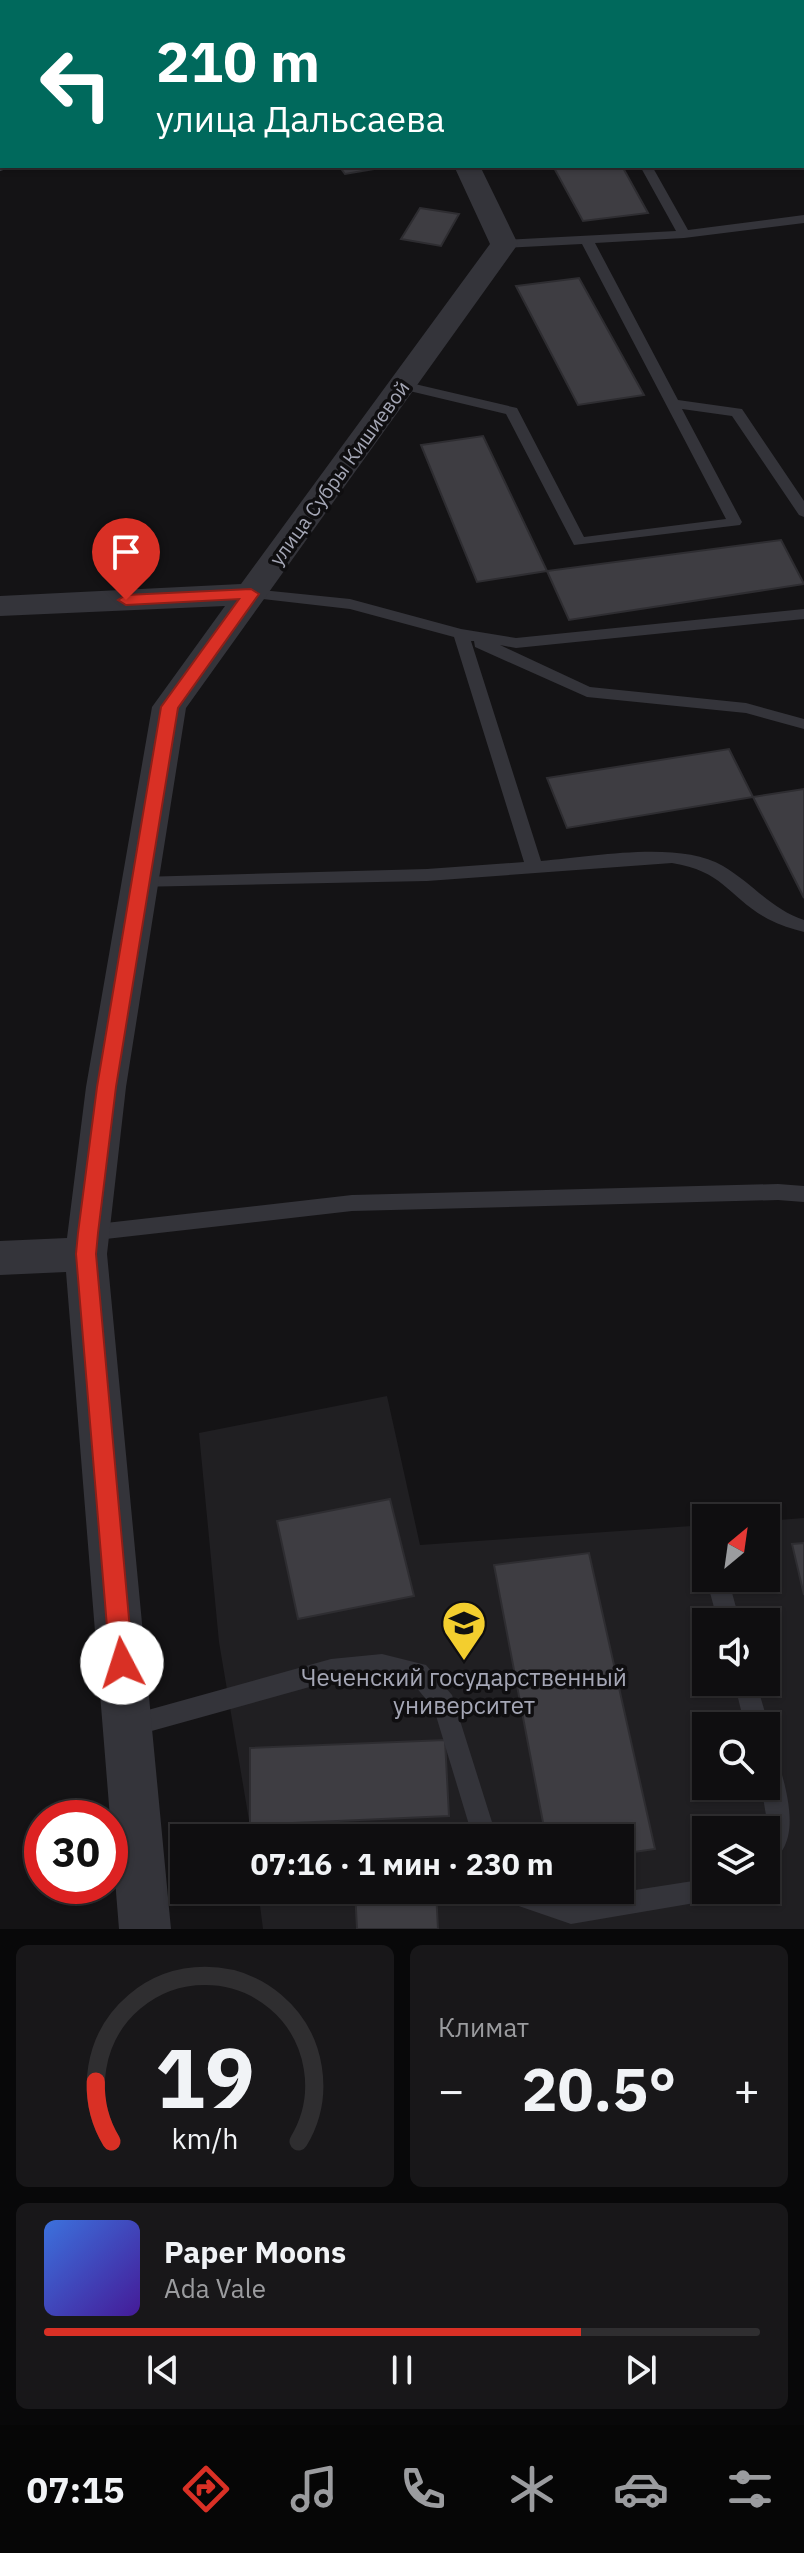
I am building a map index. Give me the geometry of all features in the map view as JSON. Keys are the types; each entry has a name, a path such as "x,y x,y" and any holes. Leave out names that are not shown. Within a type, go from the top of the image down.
{"street":[{"path":"468,168 504,244"},
{"name":"улица Субры Кишиевой","path":"145,1929 87,1244 106,1087 169,707 504,244"},
{"path":"0,606 251,594"},
{"path":"0,1258 87,1244"}],"lane":[{"path":"647,168 684,234"},
{"path":"504,244 684,234 804,219"},
{"path":"402,385 512,411 579,542 735,522 586,239"},
{"path":"672,403 737,412 804,512"},
{"path":"251,594 350,604 461,634 516,643 804,614"},
{"path":"461,634 587,692 746,708 804,724"},
{"path":"461,634 534,866"},
{"path":"140,883 427,875 672,857 702,863 728,878 772,915 804,926"},
{"path":"87,1244 352,1203 778,1192 804,1194"},
{"path":"127,1726 331,1670 382,1665 418,1672 444,1703 481,1824"},
{"path":"634,1902 692,1894"},
{"path":"548,1904 571,1912 623,1904"}],"shaded area":[{"name":"Чеченский государственный университет","path":"387,1396 420,1545 692,1526 692,1592 780,1592 780,1520 804,1518 804,1929 263,1929 260,1904 634,1904 634,1824 250,1824 219,1642 199,1433"}],"building":[{"path":"340,168 380,168 345,174"},
{"path":"554,168 623,168 648,213 583,221"},
{"path":"420,208 459,214 441,246 401,239"},
{"path":"579,278 644,395 578,405 516,286"},
{"path":"483,436 547,571 477,582 421,445"},
{"path":"781,540 804,584 569,620 547,571"},
{"path":"729,749 753,797 567,828 547,778"},
{"path":"804,789 804,898 753,797"},
{"path":"390,1499 414,1596 298,1619 277,1521"},
{"path":"804,1543 804,1595 792,1544"},
{"path":"589,1553 655,1849 634,1852 634,1824 543,1824 494,1565"},
{"path":"445,1740 449,1816 250,1824 250,1748"},
{"path":"356,1904 437,1904 438,1929 357,1929"}],"place":[{"name":"Чеченский государственный университет","path":"464,1662"}],"route":[{"path":"122,1663 86,1254 88,1233 106,1087 169,707 251,594 126,600"}]}
